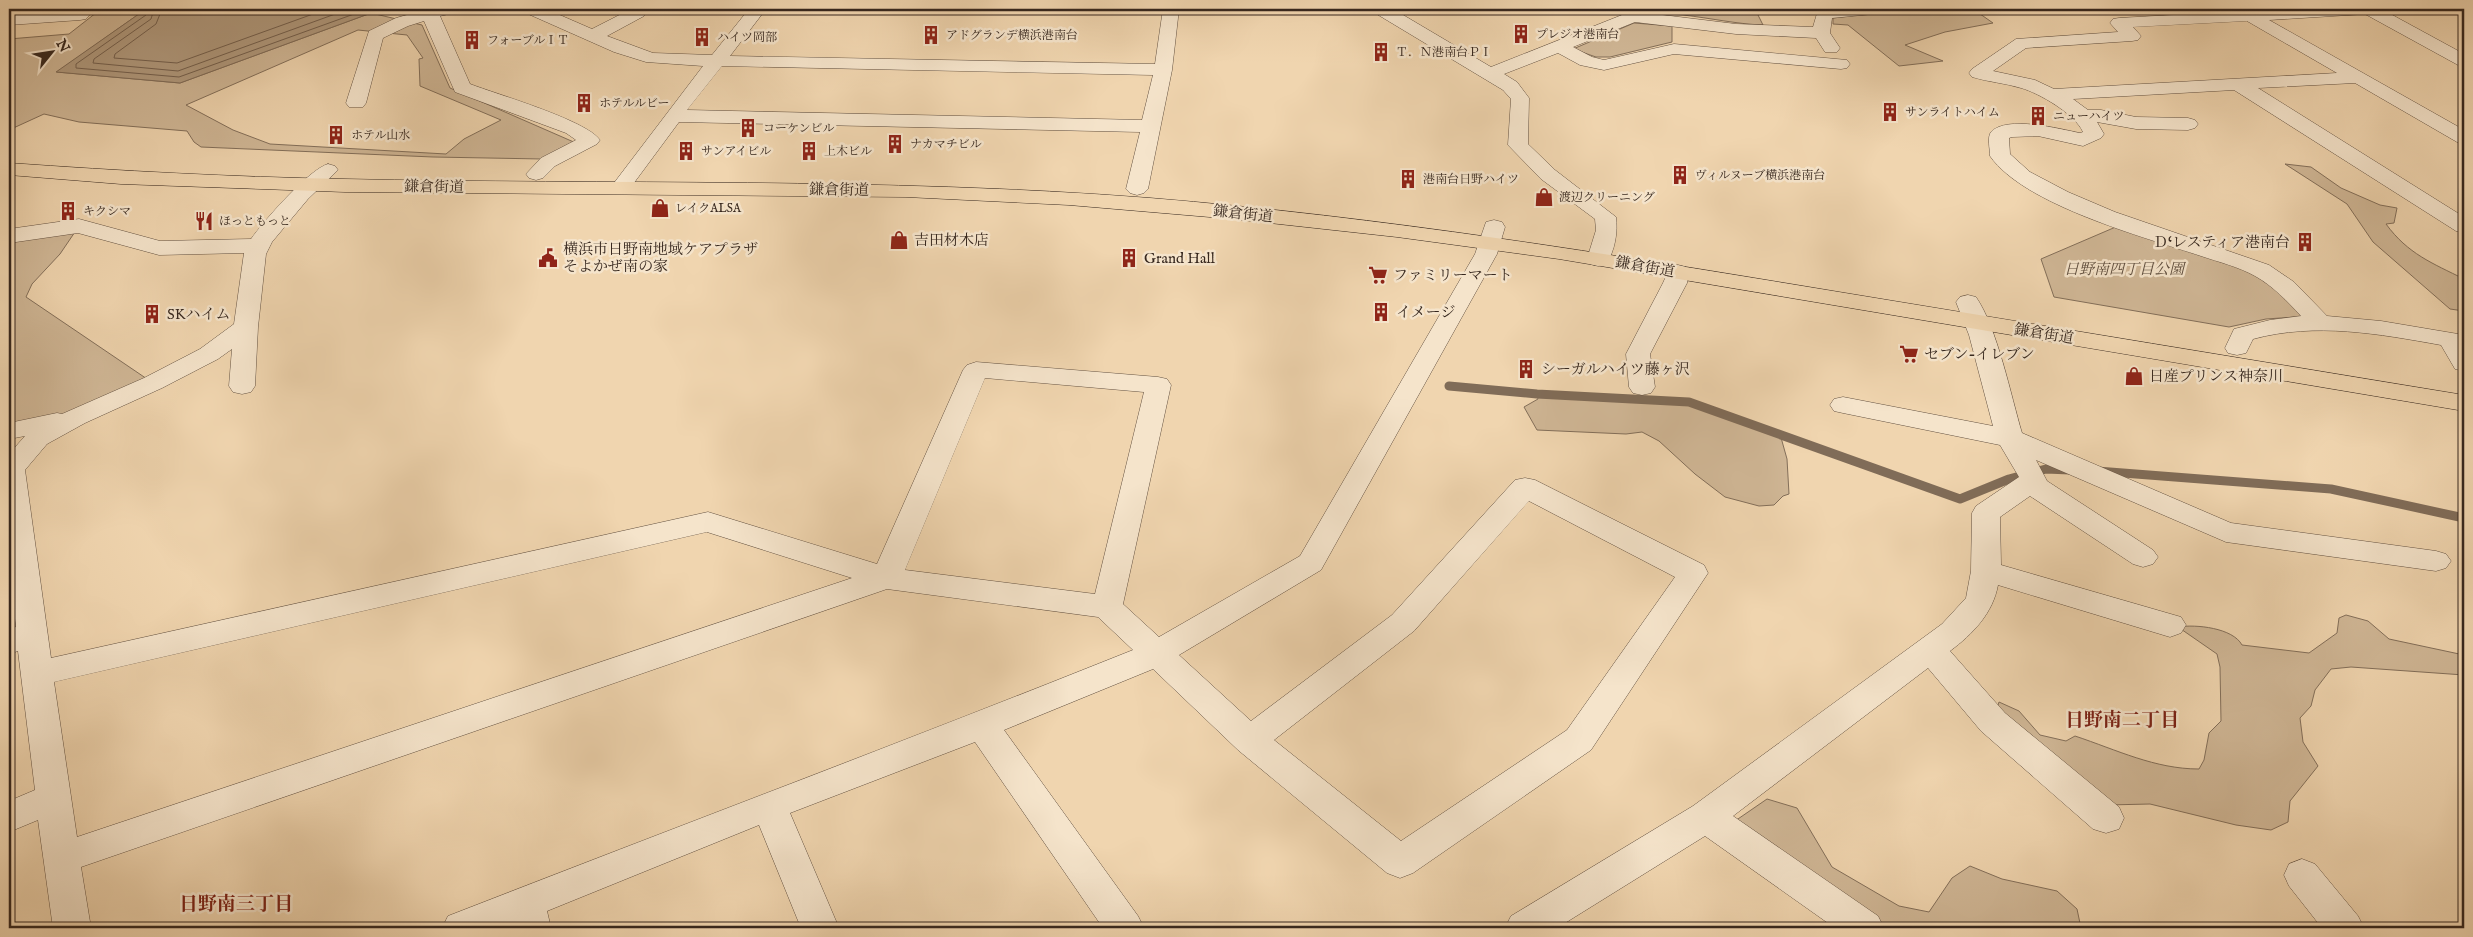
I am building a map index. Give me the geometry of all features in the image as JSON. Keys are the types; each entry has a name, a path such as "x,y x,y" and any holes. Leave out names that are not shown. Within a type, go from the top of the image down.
{"main road":[{"name":"鎌倉街道","path":"9,150 178,165 536,174 625,180 1016,196 1209,210 1492,235"},
{"name":"鎌倉街道","path":"9,169 136,179 311,186 911,175 1137,189 1290,202 1972,312 2464,403"},
{"name":"鎌倉街道","path":"1602,251 1678,272 2237,348 2464,384"}],"street":[{"path":"9,20 80,15 87,9"},
{"path":"356,102 375,35 402,22 448,9"},
{"path":"532,9 620,48 652,58 1163,70"},
{"path":"625,180 758,9"},
{"path":"1137,189 1163,70 1171,9"},
{"path":"1382,9 1510,86 1520,98 1518,145 1532,162 1605,217 1607,230 1602,251"},
{"path":"1560,47 1586,61 1604,65 1674,49 1841,64 1821,33 1824,14 1873,9"},
{"path":"2368,9 2462,59"},
{"path":"2321,323 2263,270 2243,261 2122,224 2039,186 2014,171 2003,160 1997,145 1999,135 2010,130 2038,130 2083,140 2094,134 2090,124 2067,102 2049,95 2035,86 1998,80 1978,73 2022,43 2132,36 2119,24 2378,9"},
{"path":"593,36 638,12"},
{"path":"1491,73 1560,47 1637,13 1736,29 1821,33"},
{"path":"430,14 462,88 573,129 590,140 548,162 536,174"},
{"path":"2252,17 2464,138"},
{"path":"2049,95 2358,77"},
{"path":"2238,84 2464,226"},
{"path":"673,116 1150,126"},
{"path":"2083,116 2101,116 2136,124 2188,124"},
{"path":"242,386 246,327 255,254 269,232 328,170"},
{"path":"9,236 79,226 159,248 259,246"},
{"path":"461,928 529,915 769,806 982,725 1156,654 1311,563 1492,235"},
{"path":"1642,387 1638,354 1675,283 1678,272"},
{"path":"1972,312 2029,463 2143,557"},
{"path":"2237,348 2242,334 2260,328 2286,324 2321,323 2457,340 2464,364"},
{"path":"72,928 37,674 20,637 11,469 38,438 76,417 153,383 209,354 246,327"},
{"path":"62,858 886,578 976,370 1158,385 1107,607"},
{"path":"1843,405 1868,416 2029,463 2118,485 2226,532 2436,561"},
{"path":"9,431 76,417"},
{"path":"1524,928 1706,817 1806,744 1953,632 1980,602 1986,571 1986,513 2029,463"},
{"path":"37,674 708,522 886,578 1107,607 1250,740 1400,862 1579,740 1693,573 1525,487 1404,623 1250,740"},
{"path":"1986,571 2170,625"},
{"path":"1930,649 1993,722 2106,818"},
{"path":"982,725 1125,928"},
{"path":"9,816 53,798"},
{"path":"769,806 820,928"},
{"path":"1706,817 1865,928"},
{"path":"2302,875 2345,928"}],"green space":[{"path":"101,9 146,9 57,72 180,83 371,13 422,25 450,88 576,143 542,159 433,157 201,147 194,142 187,131 79,122 44,114 9,130 9,39 69,34","holes":["358,30 407,35 423,58 419,59 420,86 501,120 464,139 446,154 270,144 233,130 186,105"]},
{"path":"1655,9 1755,9 1763,25 1652,12"},
{"path":"1907,9 1973,9 1993,23 1945,32 1905,45 1943,61 1899,66 1848,25 1833,24 1833,18"},
{"path":"1634,23 1672,26 1672,42 1610,57 1596,57 1573,49"},
{"path":"2285,164 2311,167 2341,188 2380,205 2397,208 2394,223 2386,224 2403,243 2421,257 2464,279 2464,311 2450,309 2373,242 2347,204"},
{"path":"79,226 60,254 32,284 26,297 153,383 76,417 9,431 9,236"},
{"name":"日野南四丁目公園","path":"2118,226 2257,272 2310,316 2266,319 2229,327 2054,297 2041,259"},
{"path":"1537,394 1689,402 1780,434 1787,459 1789,494 1783,496 1774,505 1759,506 1725,497 1695,474 1659,441 1642,432 1626,434 1537,430 1524,407 1538,399"},
{"path":"2346,615 2368,621 2389,639 2464,655 2464,675 2351,667 2331,669 2315,690 2311,706 2300,718 2303,742 2318,766 2290,801 2288,822 2271,830 2236,825 2150,804 2107,805 1995,715 1999,702 2019,711 2040,735 2066,741 2075,736 2121,753 2167,766 2199,769 2204,760 2209,733 2221,721 2220,667 2217,654 2178,627 2213,628 2231,635 2242,645 2309,653 2337,633 2339,618"},
{"path":"1767,799 1797,808 1832,867 1899,906 1929,912 1952,878 1970,866 2002,879 2057,891 2077,909 2081,928 1865,928 1841,911 1735,821"}],"water":[{"path":"146,9 382,9 180,83 56,72"}],"waterway":[{"path":"1449,386 1537,394 1689,402 1960,499 2009,479 2046,469 2070,470"},
{"path":"2097,471 2331,489 2464,518"}],"place":[{"name":"プレジオ港南台","path":"1521,34"},
{"name":"アドグランデ横浜港南台","path":"931,35"},
{"name":"ハイツ岡部","path":"702,37"},
{"name":"フォーブルＩＴ","path":"472,40"},
{"name":"Ｔ．Ｎ港南台ＰＩ","path":"1381,52"},
{"name":"ホテルルビー","path":"584,103"},
{"name":"サンライトハイム","path":"1890,112"},
{"name":"ニューハイツ","path":"2038,116"},
{"name":"コーケンビル","path":"748,128"},
{"name":"ホテル山水","path":"336,135"},
{"name":"ナカマチビル","path":"895,144"},
{"name":"サンアイビル","path":"686,151"},
{"name":"上木ビル","path":"809,151"},
{"name":"ヴィルヌーブ横浜港南台","path":"1680,175"},
{"name":"港南台日野ハイツ","path":"1408,179"},
{"name":"渡辺クリーニング","path":"1544,197"},
{"name":"レイクALSA","path":"660,208"},
{"name":"キクシマ","path":"68,211"},
{"name":"ほっともっと","path":"204,221"},
{"name":"吉田材木店","path":"899,240"},
{"name":"Ｄ‘レスティア港南台","path":"2305,242"},
{"name":"横浜市日野南地域ケアプラザ そよかぜ南の家","path":"548,258"},
{"name":"Grand Hall","path":"1129,258"},
{"name":"ファミリーマート","path":"1378,275"},
{"name":"イメージ","path":"1381,312"},
{"name":"SKハイム","path":"152,314"},
{"name":"セブン-イレブン","path":"1909,354"},
{"name":"シーガルハイツ藤ヶ沢","path":"1526,369"},
{"name":"日産プリンス神奈川","path":"2134,376"}],"district":[{"name":"日野南二丁目","path":"2122,721"},
{"name":"日野南三丁目","path":"236,905"}]}
